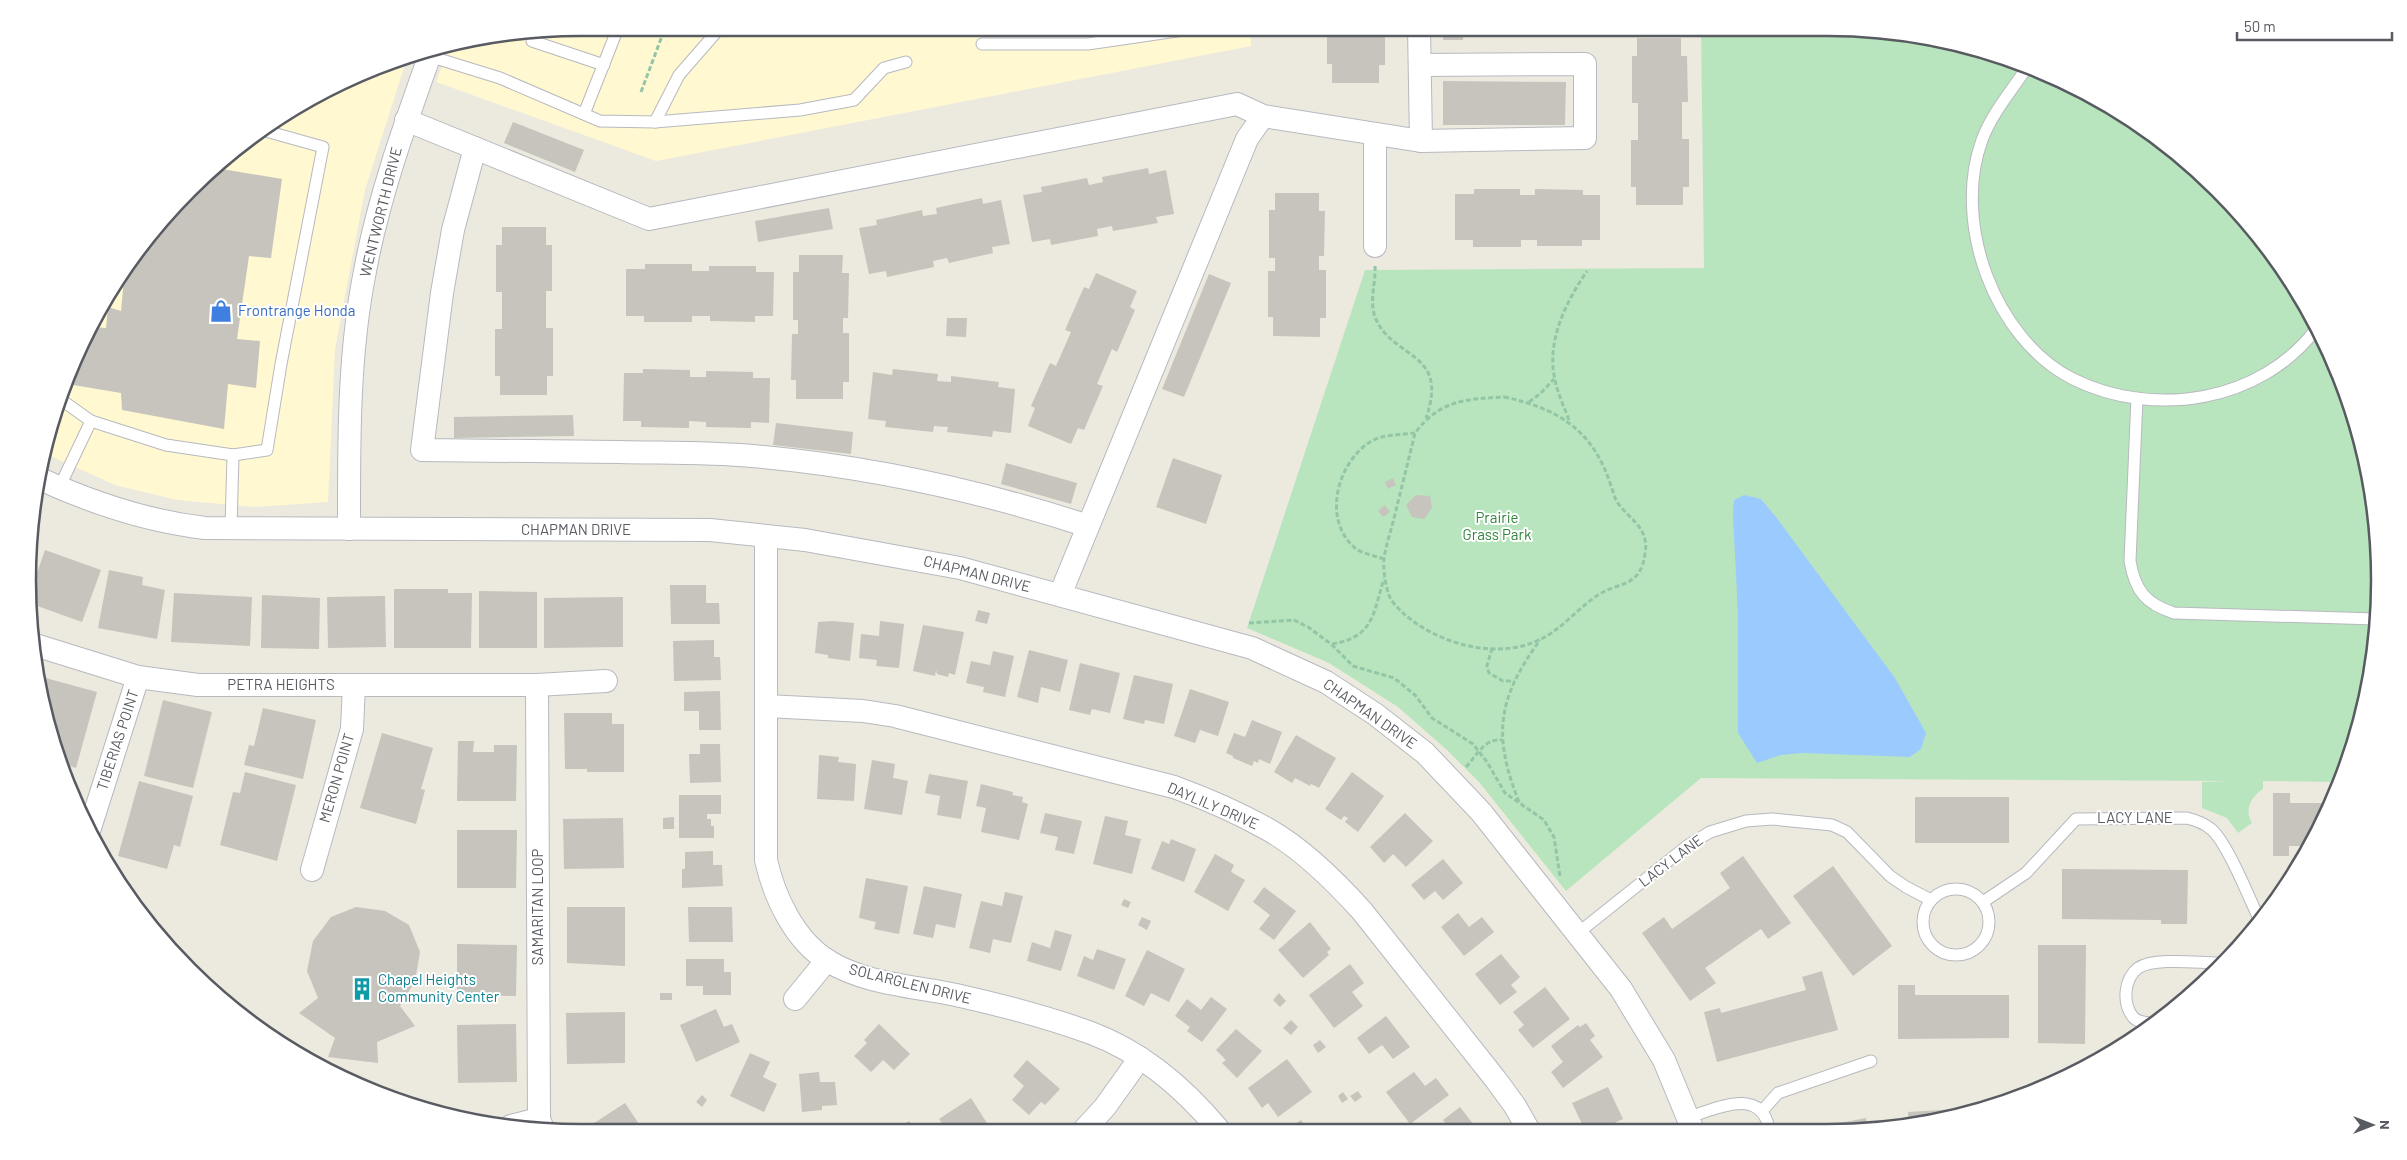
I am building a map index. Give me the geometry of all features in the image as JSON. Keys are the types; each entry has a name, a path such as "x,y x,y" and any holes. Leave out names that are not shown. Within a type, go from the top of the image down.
{"street":[{"path":"1419,36 1421,141"},
{"name":"WENTWORTH DRIVE","path":"349,529 350,393 358,312 375,224 406,120 428,58"},
{"path":"406,120 649,219 1237,104 1263,116 1421,141 1585,138 1586,64 1420,65"},
{"path":"1060,595 1247,139 1263,116"},
{"path":"1375,134 1375,246"},
{"path":"475,148 453,230 442,293 422,450 694,453 751,456 803,462 940,484 1025,506 1088,526"},
{"name":"CHAPMAN DRIVE","path":"46,482 108,508 143,518 176,524 231,528 710,530 805,540 904,556 960,568 1252,648 1291,664 1352,698 1425,753 1481,812 1621,989 1664,1060 1690,1123"},
{"name":"SOLARGLEN DRIVE","path":"766,536 766,860 771,882 798,932 827,960 861,975 956,995 1063,1023 1093,1033 1140,1058 1194,1101 1214,1124"},
{"name":"PETRA HEIGHTS","path":"41,647 138,678 198,684 537,685 606,681"},
{"name":"TIBERIAS POINT","path":"92,821 138,678"},
{"name":"MERON POINT","path":"312,870 352,729 354,685"},
{"name":"SAMARITAN LOOP","path":"537,685 541,1123"},
{"name":"DAYLILY DRIVE","path":"767,706 863,711 930,724 1174,787 1221,806 1271,831 1340,886 1362,911 1516,1106 1525,1124"},
{"path":"795,999 827,960"},
{"path":"1089,1124 1105,1107 1140,1058"}],"lane":[{"path":"584,114 615,36"},
{"path":"655,122 679,75 713,36"},
{"path":"982,44 1088,44 1142,36"},
{"path":"533,38 532,41 604,65"},
{"path":"438,55 500,78 600,121 655,122 800,110 854,100 884,68 906,62"},
{"path":"2023,73 1987,127 1976,164 1973,183 1973,227 1985,273 2006,316 2035,350 2072,378 2093,387 2136,398 2186,399 2236,389 2260,377 2285,361 2312,334"},
{"path":"66,403 91,421 166,445 233,455 267,450 284,345 323,147 272,133"},
{"path":"2136,398 2130,562 2132,574 2150,604 2174,613 2370,619"},
{"path":"59,488 91,421"},
{"path":"231,528 233,455"},
{"name":"LACY LANE","path":"1983,902 2026,872 2076,819 2186,818 2201,822 2212,829 2222,841 2256,913"},
{"name":"LACY LANE","path":"1578,933 1687,846 1710,832 1746,821 1772,819 1832,825 1847,832 1890,876 1931,900"},
{"path":"1960,889 1967,890 1983,902 1988,913 1989,927 1980,944 1973,950 1962,954 1948,954 1933,946 1923,930 1923,914 1931,900 1944,890 1960,889"},
{"path":"2143,1022 2133,1017 2128,1006 2126,985 2139,968 2158,962 2212,963"},
{"path":"1762,1111 1778,1093 1871,1061"},
{"path":"1690,1123 1740,1102 1752,1104 1762,1111 1768,1124"}],"path":[{"path":"641,92 662,36"},
{"path":"1375,246 1376,279 1373,304 1376,317 1393,341 1413,354 1422,363 1429,375 1432,392 1426,418"},
{"path":"1569,422 1555,378 1557,331 1563,312 1587,271"},
{"path":"1529,402 1541,393 1555,378"},
{"path":"1520,803 1510,779 1502,740 1505,708 1520,668 1541,640 1600,594 1628,584 1638,575 1646,552 1639,524 1616,499 1600,459 1569,422 1549,410 1529,402 1504,397 1460,402 1442,408 1426,418 1415,433 1384,559 1388,594 1393,603 1409,618 1430,632 1463,644 1492,648 1519,646 1541,640"},
{"path":"1384,559 1356,549 1346,538 1338,520 1336,502 1338,485 1352,458 1372,440 1415,433"},
{"path":"1331,644 1354,636 1373,620 1385,577"},
{"path":"1492,648 1487,666 1489,673 1503,681 1514,681"},
{"path":"1466,768 1485,744 1494,739 1502,740"}],"shaded area":[{"path":"1251,36 1251,46 656,161 436,82 447,53 509,41 544,37"},
{"name":"Frontrange Honda","path":"405,65 365,190 335,349 328,502 255,507 177,500 115,485 51,456 65,405 78,372 109,308 128,278 171,221 221,171 249,149 308,109 340,92"}],"green space":[{"name":"Prairie Grass Park","path":"1701,36 1863,37 1933,47 1968,55 2002,65 2035,78 2099,109 2129,128 2186,171 2236,221 2279,278 2298,308 2329,372 2342,405 2352,439 2366,509 2370,544 2370,616 2360,686 2352,721 2331,782 2263,781 2263,789 2250,804 2249,813 2252,823 2238,833 2227,818 2202,808 2202,782 2230,781 1701,778 1566,891 1479,782 1447,750 1398,707 1329,663 1247,628 1365,270 1704,268"}],"water":[{"path":"1744,495 1761,499 1776,517 1895,678 1926,733 1921,749 1910,757 1803,753 1781,755 1757,763 1738,733 1738,615 1733,515 1734,500"}],"building":[{"path":"1327,36 1385,36 1385,65 1379,65 1379,83 1332,83 1332,64 1327,64"},
{"path":"1443,36 1463,36 1463,40 1443,40"},
{"path":"1637,38 1681,38 1681,56 1687,56 1688,102 1682,102 1682,139 1689,139 1689,187 1683,187 1683,205 1636,205 1636,187 1631,187 1631,140 1638,140 1638,103 1632,103 1632,56 1637,56"},
{"path":"1443,81 1566,82 1565,125 1443,125"},
{"path":"513,122 584,150 575,172 504,143"},
{"path":"1148,168 1149,174 1166,170 1174,214 1156,217 1158,223 1113,231 1112,226 1097,229 1098,236 1051,245 1050,239 1032,242 1023,195 1042,192 1041,187 1087,178 1089,185 1103,182 1102,177"},
{"path":"223,169 282,179 271,258 249,256 237,339 260,341 256,388 228,384 224,429 122,410 121,393 73,385 99,327 106,328 109,307 121,311 123,285 128,278 171,221 221,171"},
{"path":"1474,189 1520,189 1520,195 1535,195 1535,189 1583,190 1583,195 1600,195 1600,240 1582,240 1582,246 1537,246 1537,240 1521,240 1521,247 1473,247 1473,240 1455,240 1455,194 1474,194"},
{"path":"1275,193 1319,193 1319,211 1325,211 1324,256 1319,256 1319,270 1326,270 1326,318 1320,318 1320,337 1273,336 1273,317 1268,317 1268,271 1275,271 1275,258 1269,258 1269,210 1275,210"},
{"path":"982,198 983,204 1001,200 1010,244 992,247 993,253 949,263 947,258 933,261 934,267 887,277 886,271 869,274 859,228 877,225 876,220 922,210 923,216 937,214 936,208"},
{"path":"829,208 833,229 758,242 755,221"},
{"path":"502,227 546,227 546,245 552,245 552,291 546,291 546,328 553,328 553,376 547,376 547,395 500,395 500,376 495,376 495,329 502,329 502,292 496,292 496,245 502,245"},
{"path":"799,255 843,255 842,273 849,273 848,318 843,318 843,333 849,333 849,382 843,382 843,399 796,399 796,380 791,380 792,334 798,334 798,320 793,320 793,272 799,272"},
{"path":"645,264 692,264 692,271 709,271 709,266 756,266 756,272 774,272 773,316 755,316 755,322 710,321 710,316 692,316 692,322 644,322 644,316 626,316 626,269 645,269"},
{"path":"1096,273 1137,291 1130,307 1135,310 1117,352 1112,349 1097,384 1103,386 1084,430 1078,428 1071,444 1028,426 1035,408 1031,406 1050,363 1056,366 1071,332 1065,330 1084,287 1089,289"},
{"path":"1209,274 1231,283 1184,397 1162,389"},
{"path":"947,318 967,318 966,337 946,336"},
{"path":"643,369 690,370 690,377 706,377 706,371 753,372 753,378 770,378 769,423 751,422 751,428 706,427 706,422 689,421 689,428 641,427 641,421 623,421 624,373 643,373"},
{"path":"893,369 938,374 937,381 951,382 951,376 999,382 998,387 1015,389 1011,433 993,431 992,437 947,432 948,427 934,426 933,432 885,427 886,421 868,419 873,372 892,375"},
{"path":"573,415 574,436 454,438 454,417"},
{"path":"776,423 853,432 851,454 773,445"},
{"path":"1173,458 1222,475 1206,524 1156,507"},
{"path":"1006,463 1077,483 1071,504 1001,484"},
{"path":"1393,478 1396,485 1388,489 1385,482"},
{"path":"1416,495 1430,496 1432,508 1424,519 1412,517 1406,505"},
{"path":"1385,505 1390,512 1383,517 1378,511"},
{"path":"45,550 101,570 82,622 37,606 36,576"},
{"path":"109,570 143,577 142,585 165,590 157,639 98,628"},
{"path":"670,585 706,585 706,603 719,603 720,624 671,624"},
{"path":"394,589 448,589 448,593 472,593 471,648 394,648"},
{"path":"479,591 537,592 537,648 479,648"},
{"path":"174,593 252,597 250,646 171,642"},
{"path":"262,595 320,598 319,649 261,648"},
{"path":"385,596 386,647 328,648 327,597"},
{"path":"623,597 623,647 544,648 544,598"},
{"path":"978,610 990,613 987,624 975,621"},
{"path":"880,621 904,624 899,668 876,666 877,660 859,658 861,634 879,636"},
{"path":"818,622 854,623 850,661 828,658 828,655 815,653"},
{"path":"923,625 964,632 955,675 949,673 948,677 937,674 936,670 935,676 913,671"},
{"path":"714,640 714,657 720,657 721,680 674,681 673,641"},
{"path":"1029,650 1068,660 1060,692 1041,687 1038,703 1017,697"},
{"path":"993,651 1014,656 1005,697 983,692 984,687 966,683 971,661 990,665"},
{"path":"1080,663 1120,673 1110,713 1092,709 1090,715 1069,710"},
{"path":"1134,675 1173,684 1164,724 1145,720 1144,724 1123,719"},
{"path":"46,678 97,692 76,768 69,766 65,755"},
{"path":"1190,689 1229,702 1218,736 1200,730 1195,743 1174,736"},
{"path":"720,691 721,730 699,730 699,711 684,711 684,692"},
{"path":"163,700 212,712 193,788 144,776"},
{"path":"263,708 316,720 303,779 244,765 249,745 254,746"},
{"path":"564,713 612,713 612,724 624,724 624,772 587,772 587,769 565,769"},
{"path":"1252,720 1282,732 1270,764 1259,759 1258,763 1254,761 1252,766 1226,753 1234,733 1245,737"},
{"path":"382,733 433,748 421,789 425,790 416,824 360,808"},
{"path":"1296,735 1336,758 1319,788 1311,784 1310,786 1295,778 1292,783 1274,772"},
{"path":"458,741 474,741 473,752 494,752 494,745 517,745 516,801 457,801"},
{"path":"700,744 720,744 721,782 690,783 689,754 700,754"},
{"path":"819,755 839,757 838,762 856,764 854,801 817,799"},
{"path":"872,760 895,764 893,778 908,781 902,815 864,809"},
{"path":"245,772 296,785 277,861 220,845 233,792 240,793"},
{"path":"1352,772 1384,796 1358,832 1345,822 1348,818 1344,816 1341,820 1325,809"},
{"path":"929,774 968,781 961,819 937,815 940,796 925,793"},
{"path":"139,781 193,796 180,847 174,845 167,869 118,856"},
{"path":"981,784 1013,792 1012,795 1023,797 1022,802 1028,804 1019,840 981,832 986,808 976,806"},
{"path":"2273,793 2290,793 2290,803 2322,803 2301,846 2289,846 2289,856 2273,856"},
{"path":"679,795 721,795 721,814 707,814 707,819 711,819 711,826 714,826 714,838 679,838"},
{"path":"1915,797 2009,797 2009,843 1915,843"},
{"path":"1045,813 1082,821 1074,854 1055,850 1058,837 1040,833"},
{"path":"1405,813 1433,841 1406,867 1393,854 1384,863 1370,847"},
{"path":"1105,816 1128,821 1125,835 1141,839 1132,874 1093,864"},
{"path":"674,817 674,829 663,829 663,818"},
{"path":"623,818 624,868 564,869 563,819"},
{"path":"457,830 517,830 516,888 457,888"},
{"path":"1171,839 1196,849 1184,882 1151,869 1162,841 1169,844"},
{"path":"713,851 713,865 722,865 723,886 682,888 682,869 685,869 685,852"},
{"path":"1215,854 1234,865 1231,872 1245,880 1228,911 1194,892"},
{"path":"1743,856 1791,923 1768,939 1761,929 1705,968 1716,983 1690,1001 1642,933 1664,917 1672,929 1730,888 1720,873"},
{"path":"1443,859 1463,883 1443,900 1435,891 1424,900 1411,885"},
{"path":"1833,866 1892,946 1853,976 1793,896"},
{"path":"2062,869 2188,870 2187,924 2161,924 2161,920 2062,919"},
{"path":"866,878 908,886 899,934 874,929 876,922 859,918"},
{"path":"924,886 962,894 955,928 936,924 933,938 913,934"},
{"path":"1264,887 1296,911 1274,940 1259,929 1270,915 1253,902"},
{"path":"1005,892 1023,896 1011,943 993,939 990,953 969,948 981,901 1002,906"},
{"path":"1124,899 1131,902 1128,908 1121,905"},
{"name":"Chapel Heights Community Center","path":"356,907 385,911 409,925 420,952 415,981 400,1006 415,1026 377,1042 378,1063 328,1057 335,1038 299,1013 318,998 307,971 313,941 331,917"},
{"path":"567,907 625,907 625,966 567,963"},
{"path":"688,907 732,907 733,942 689,942"},
{"path":"1458,913 1469,927 1482,917 1494,932 1464,956 1441,927"},
{"path":"1142,917 1151,921 1147,930 1138,925"},
{"path":"1310,922 1331,949 1327,952 1329,955 1303,978 1278,950"},
{"path":"1055,930 1072,935 1061,971 1027,961 1032,942 1050,948"},
{"path":"457,944 517,945 516,996 457,995"},
{"path":"2038,945 2086,945 2085,1044 2038,1043"},
{"path":"1097,949 1126,959 1114,990 1077,976 1084,956 1093,960"},
{"path":"1147,950 1185,969 1169,1002 1151,993 1144,1006 1125,996"},
{"path":"1501,954 1520,977 1511,985 1517,992 1500,1005 1475,974"},
{"path":"686,959 724,959 724,972 731,972 731,995 703,995 703,986 686,986"},
{"path":"1350,964 1364,983 1352,992 1363,1006 1334,1028 1309,995"},
{"path":"1822,971 1838,1030 1717,1062 1704,1012 1720,1008 1721,1013 1806,990 1802,977"},
{"path":"1898,985 1915,985 1915,995 2009,995 2009,1038 1898,1039"},
{"path":"1545,987 1570,1019 1533,1048 1518,1030 1524,1025 1513,1012"},
{"path":"660,993 672,993 672,1000 660,1000"},
{"path":"1279,993 1286,1001 1280,1007 1273,1000"},
{"path":"1211,997 1227,1009 1202,1042 1187,1031 1190,1027 1175,1016 1187,999 1201,1010"},
{"path":"716,1009 724,1027 732,1024 740,1042 696,1062 680,1025"},
{"path":"625,1012 625,1063 567,1064 566,1013"},
{"path":"1386,1016 1410,1047 1393,1059 1382,1045 1369,1054 1357,1038"},
{"path":"1291,1020 1298,1027 1291,1035 1283,1028"},
{"path":"1586,1023 1595,1036 1590,1040 1603,1057 1563,1088 1551,1072 1563,1062 1551,1046 1578,1025 1580,1027"},
{"path":"516,1024 517,1082 458,1083 457,1025"},
{"path":"879,1024 910,1054 894,1070 883,1060 871,1072 854,1056 867,1043 864,1040"},
{"path":"1236,1029 1262,1051 1237,1078 1222,1063 1226,1060 1216,1050"},
{"path":"1320,1040 1326,1047 1318,1053 1313,1045"},
{"path":"750,1053 770,1062 763,1077 777,1084 764,1112 730,1096"},
{"path":"1287,1059 1312,1092 1278,1117 1268,1103 1262,1108 1248,1088"},
{"path":"1027,1060 1060,1089 1045,1105 1041,1102 1029,1115 1012,1100 1024,1086 1013,1076"},
{"path":"819,1072 820,1082 835,1082 837,1105 822,1106 822,1110 802,1112 799,1074"},
{"path":"1414,1072 1425,1086 1436,1078 1449,1095 1410,1124 1386,1092"},
{"path":"1608,1087 1623,1119 1612,1124 1582,1124 1572,1103"},
{"path":"1358,1091 1362,1097 1355,1102 1350,1096"},
{"path":"1343,1092 1348,1099 1342,1103 1338,1096"},
{"path":"702,1095 707,1100 702,1107 696,1102"},
{"path":"971,1098 988,1124 942,1124 939,1119"},
{"path":"625,1103 639,1124 593,1124"},
{"path":"1460,1107 1473,1124 1446,1124 1443,1120"},
{"path":"1948,1110 1908,1117 1908,1112"},
{"path":"1866,1118 1867,1123 1863,1123 1836,1124"},
{"path":"1301,1120 1303,1124 1295,1124"}],"place":[{"name":"Frontrange Honda","path":"221,311"},
{"name":"Chapel Heights Community Center","path":"362,989"}]}
